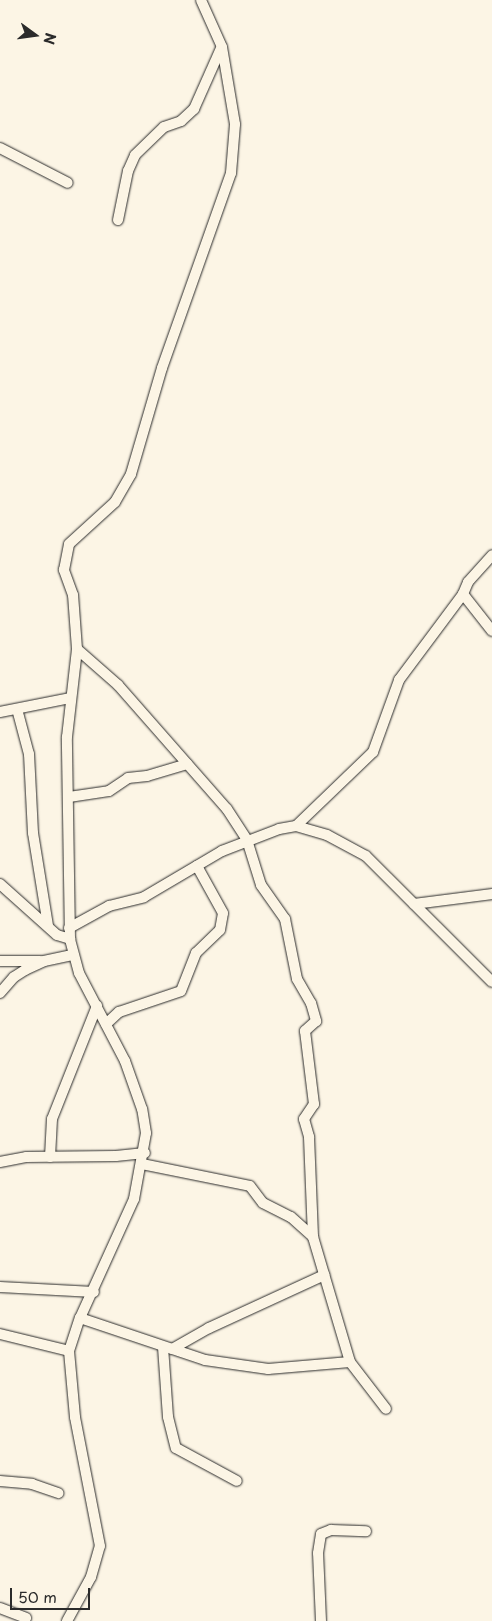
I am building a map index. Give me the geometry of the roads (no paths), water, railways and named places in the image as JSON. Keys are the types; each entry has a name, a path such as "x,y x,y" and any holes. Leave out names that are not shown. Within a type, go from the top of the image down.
{"street":[{"path":"67,1621 91,1577 100,1546 75,1417 69,1351 80,1318 94,1292 134,1199 145,1153 142,1109 106,1024 73,955 70,940 67,737 77,648 73,595 64,570 67,549 114,502 131,474 162,368 231,173 234,124 222,47 201,0"},
{"path":"118,220 128,171 135,155 164,127 181,121 194,109 222,47"},
{"path":"0,148 68,183"},
{"path":"69,928 109,906 144,896 247,840 296,826 373,752 398,680 462,594 468,582 492,555"},
{"path":"462,594 492,630"},
{"path":"77,648 118,685 227,809 247,840 261,885 284,919 297,979 311,1003 316,1021 305,1031 314,1104 304,1119 310,1138 314,1238 350,1362 386,1409"},
{"path":"0,712 70,698"},
{"path":"17,709 29,754 33,833 48,926"},
{"path":"69,797 108,791 128,778 147,776 187,764"},
{"path":"296,826 327,835 366,856 492,982"},
{"path":"106,1024 119,1012 181,991 196,953 220,930 223,913 197,866"},
{"path":"0,884 62,938 70,940"},
{"path":"414,904 492,894"},
{"path":"0,961 44,961 73,955"},
{"path":"0,993 14,977 44,961"},
{"path":"50,1157 52,1119 97,1006"},
{"path":"0,1162 50,1157 145,1153"},
{"path":"142,1164 250,1186 263,1203 291,1217 314,1238"},
{"path":"168,1348 324,1275"},
{"path":"0,1287 94,1292"},
{"path":"80,1318 205,1360 268,1369 350,1362"},
{"path":"0,1334 69,1351"},
{"path":"168,1348 168,1417 176,1448 200,1458 238,1480"},
{"path":"0,1481 32,1484 58,1493"},
{"path":"321,1621 318,1553 321,1534 330,1530 366,1531"},
{"path":"0,1608 26,1618"}]}
